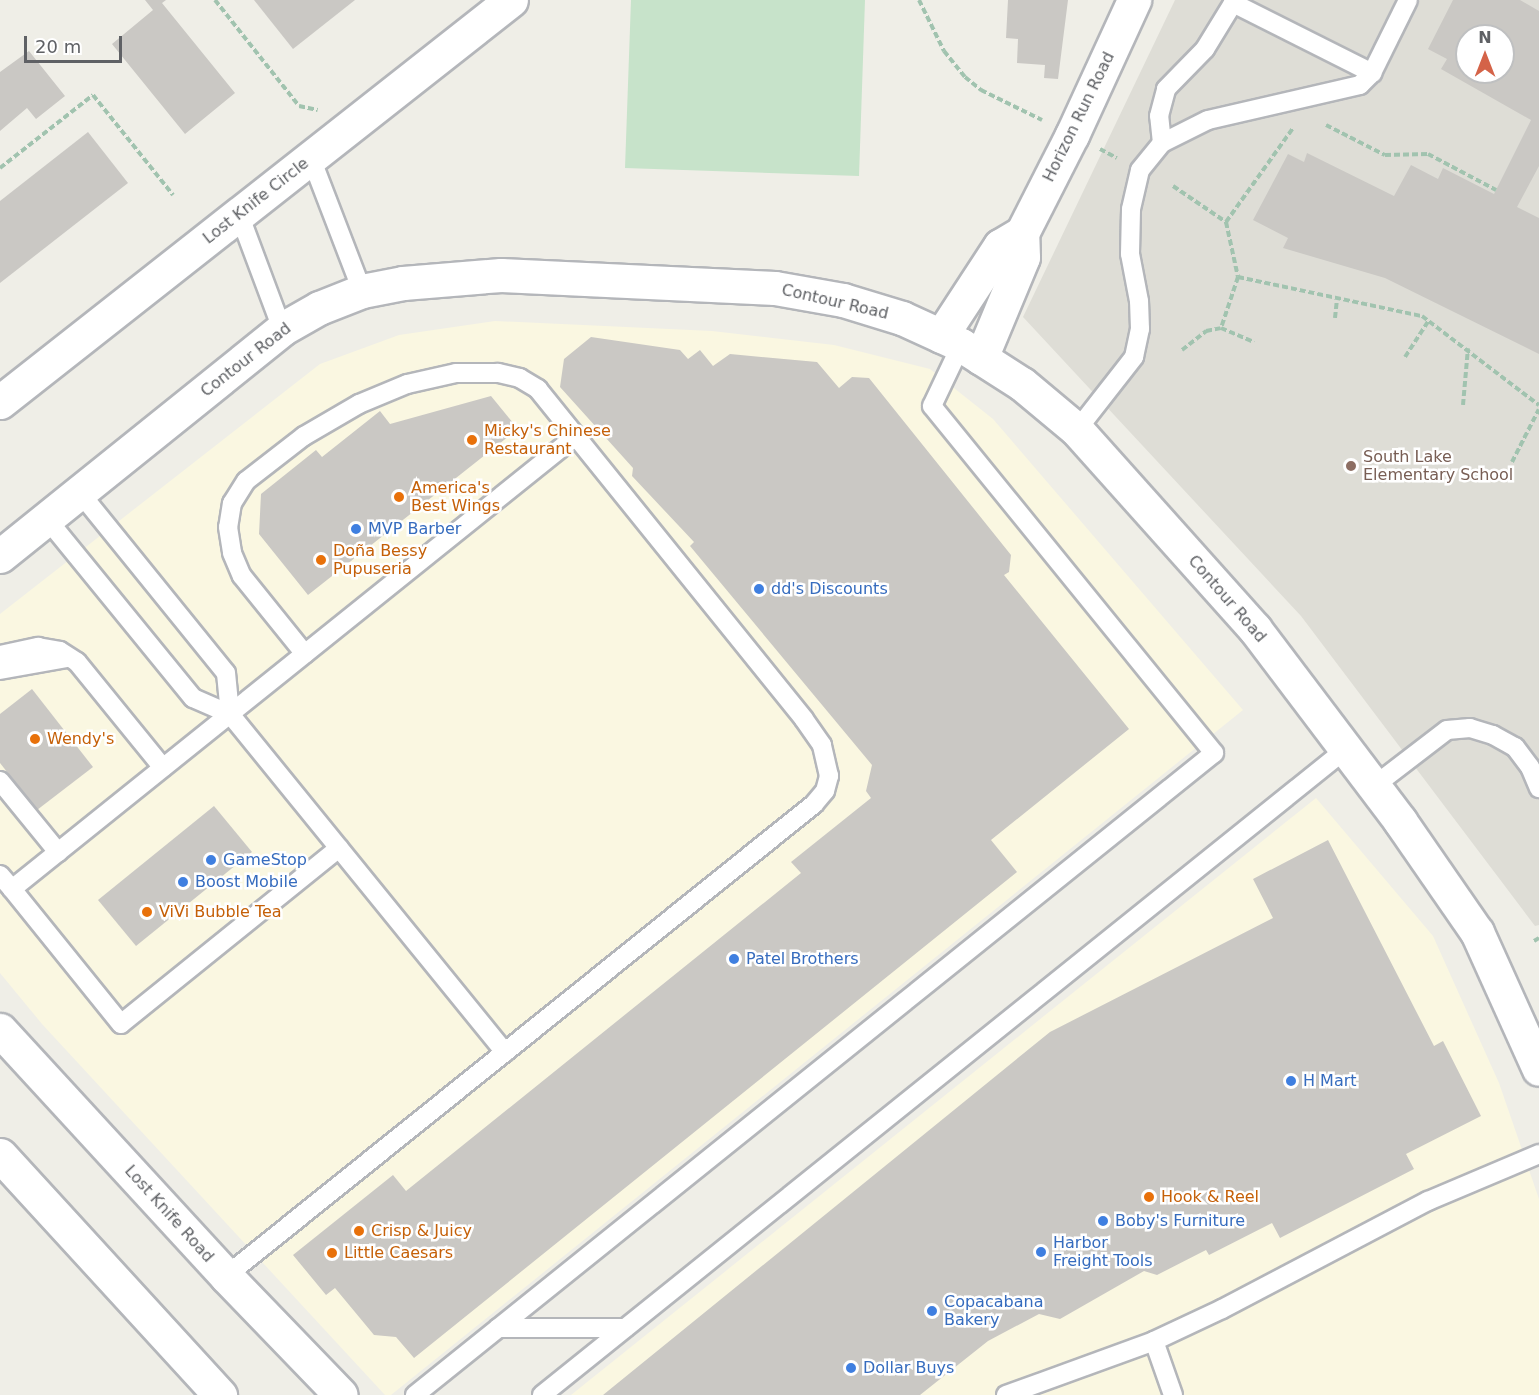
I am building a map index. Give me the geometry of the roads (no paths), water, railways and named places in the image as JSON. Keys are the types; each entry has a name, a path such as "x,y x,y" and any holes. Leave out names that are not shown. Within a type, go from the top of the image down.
{"street":[{"name":"Lost Knife Circle","path":"0,402 512,0"},
{"name":"Horizon Run Road","path":"961,346 1023,257 1022,233 1072,135 1134,0"},
{"name":"Horizon Run Road","path":"961,346 1000,246 1022,233"},
{"name":"Contour Road","path":"0,556 81,494 282,329 320,308 362,291 403,283 501,275 775,288 843,300 902,318 961,346 1022,384 1077,430 1255,629 1374,786 1477,932 1539,1069"},
{"name":"Lost Knife Road","path":"0,1030 226,1276 341,1395"},
{"path":"0,1155 220,1395"}],"lane":[{"path":"1077,430 1134,357 1140,329 1139,301 1130,254 1131,209 1140,170 1161,143 1208,120 1353,88 1372,73 1408,0"},
{"path":"1161,143 1159,116 1166,88 1205,49 1234,2 1372,73"},
{"path":"311,158 362,291"},
{"path":"239,214 282,329"},
{"path":"415,1395 1214,753 933,406 961,346"},
{"path":"226,1276 814,804 825,791 829,776 822,745 804,719 537,389 520,378 498,374 456,374 407,384 359,404 304,436 246,481 232,503 228,527 232,553 242,576 305,654"},
{"path":"12,889 576,436"},
{"path":"81,494 226,673 230,714"},
{"path":"47,519 193,698 230,714 505,1052"},
{"path":"0,655 38,647 71,657 163,768"},
{"path":"0,670 21,663 71,657"},
{"path":"1374,786 1447,730 1470,728 1493,735 1515,747 1530,767 1539,788"},
{"path":"542,1395 1346,749"},
{"path":"0,781 58,852"},
{"path":"0,875 121,1024 339,848"},
{"path":"1006,1395 1154,1341 1428,1201 1539,1154"},
{"path":"498,1328 625,1328"},
{"path":"1154,1341 1173,1395"}],"place":[{"name":"Micky's Chinese Restaurant","path":"472,440"},
{"name":"South Lake Elementary School","path":"1351,466"},
{"name":"America's Best Wings","path":"399,497"},
{"name":"MVP Barber","path":"356,529"},
{"name":"Doña Bessy Pupuseria","path":"321,560"},
{"name":"dd's Discounts","path":"759,589"},
{"name":"Wendy's","path":"35,739"},
{"name":"GameStop","path":"211,860"},
{"name":"Boost Mobile","path":"183,882"},
{"name":"ViVi Bubble Tea","path":"147,912"},
{"name":"Patel Brothers","path":"734,959"},
{"name":"H Mart","path":"1291,1081"},
{"name":"Hook & Reel","path":"1149,1197"},
{"name":"Boby's Furniture","path":"1103,1221"},
{"name":"Crisp & Juicy","path":"359,1231"},
{"name":"Harbor Freight Tools","path":"1041,1252"},
{"name":"Little Caesars","path":"332,1253"},
{"name":"Copacabana Bakery","path":"932,1311"},
{"name":"Dollar Buys","path":"851,1368"}]}
